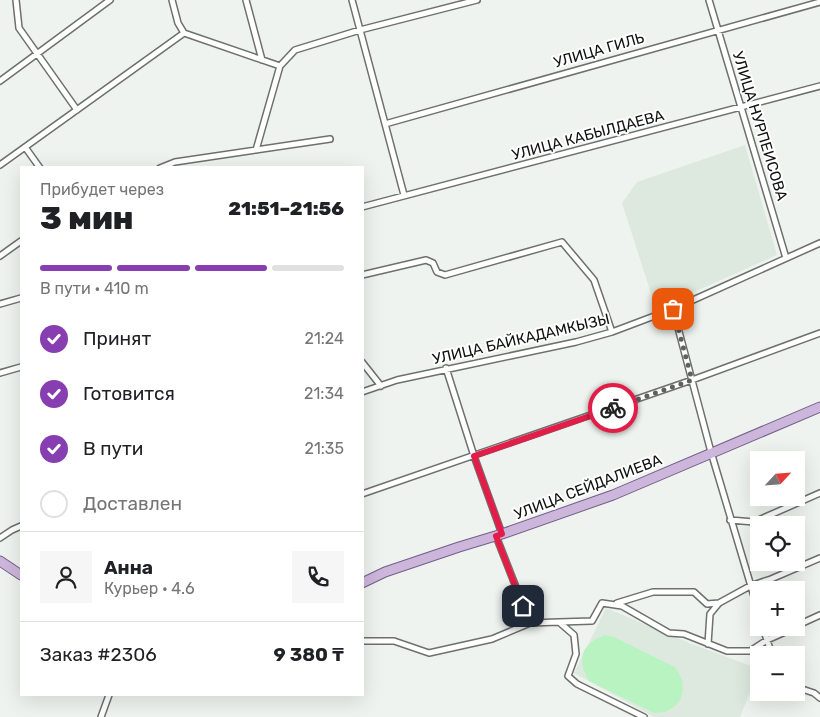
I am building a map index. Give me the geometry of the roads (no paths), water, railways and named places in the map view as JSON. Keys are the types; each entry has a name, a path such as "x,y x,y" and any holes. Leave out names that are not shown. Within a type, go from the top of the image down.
{"main road":[{"name":"УЛИЦА СЕЙДАЛИЕВА","path":"364,582 385,572 613,495 820,407"},
{"path":"0,561 20,574"}],"street":[{"path":"16,0 19,28 77,110"},
{"path":"0,81 110,0"},
{"path":"172,0 178,23 184,33 280,66"},
{"path":"246,0 262,60"},
{"path":"352,0 404,196"},
{"path":"256,150 280,66 295,50 360,30 477,0"},
{"name":"УЛИЦА НУРПЕИСОВА","path":"709,0 786,258"},
{"name":"УЛИЦА ГИЛЬ","path":"385,124 820,2"},
{"path":"0,165 184,33"},
{"name":"УЛИЦА КАБЫЛДАЕВА","path":"364,206 820,86"},
{"path":"176,165 330,139"},
{"path":"25,148 38,166"},
{"path":"0,256 20,242"},
{"path":"364,275 426,260 433,263 437,272 445,275 562,242 594,280 612,332"},
{"name":"УЛИЦА БАЙКАДАМКЫЗЫ","path":"364,391 397,380 446,368 576,342 612,332 673,309 820,243"},
{"path":"0,304 20,298"},
{"path":"673,309 711,452 750,586 720,603 710,614 708,644"},
{"path":"364,493 692,380 820,333"},
{"path":"364,365 381,386"},
{"path":"0,373 20,367"},
{"path":"446,368 499,535 530,624"},
{"path":"730,520 754,522 820,493"},
{"path":"0,538 20,526"},
{"path":"768,581 820,558"},
{"path":"613,605 653,592 694,592 707,604 720,603"},
{"path":"364,641 394,640 429,653 492,639 530,624 592,621 602,604 622,606 669,633 684,634 727,651 750,651 776,636"},
{"path":"805,622 820,615"},
{"path":"559,622 574,636 576,654 568,676 577,684 644,717"},
{"path":"766,636 769,646"},
{"path":"805,690 820,698"},
{"path":"102,717 109,696"}]}
